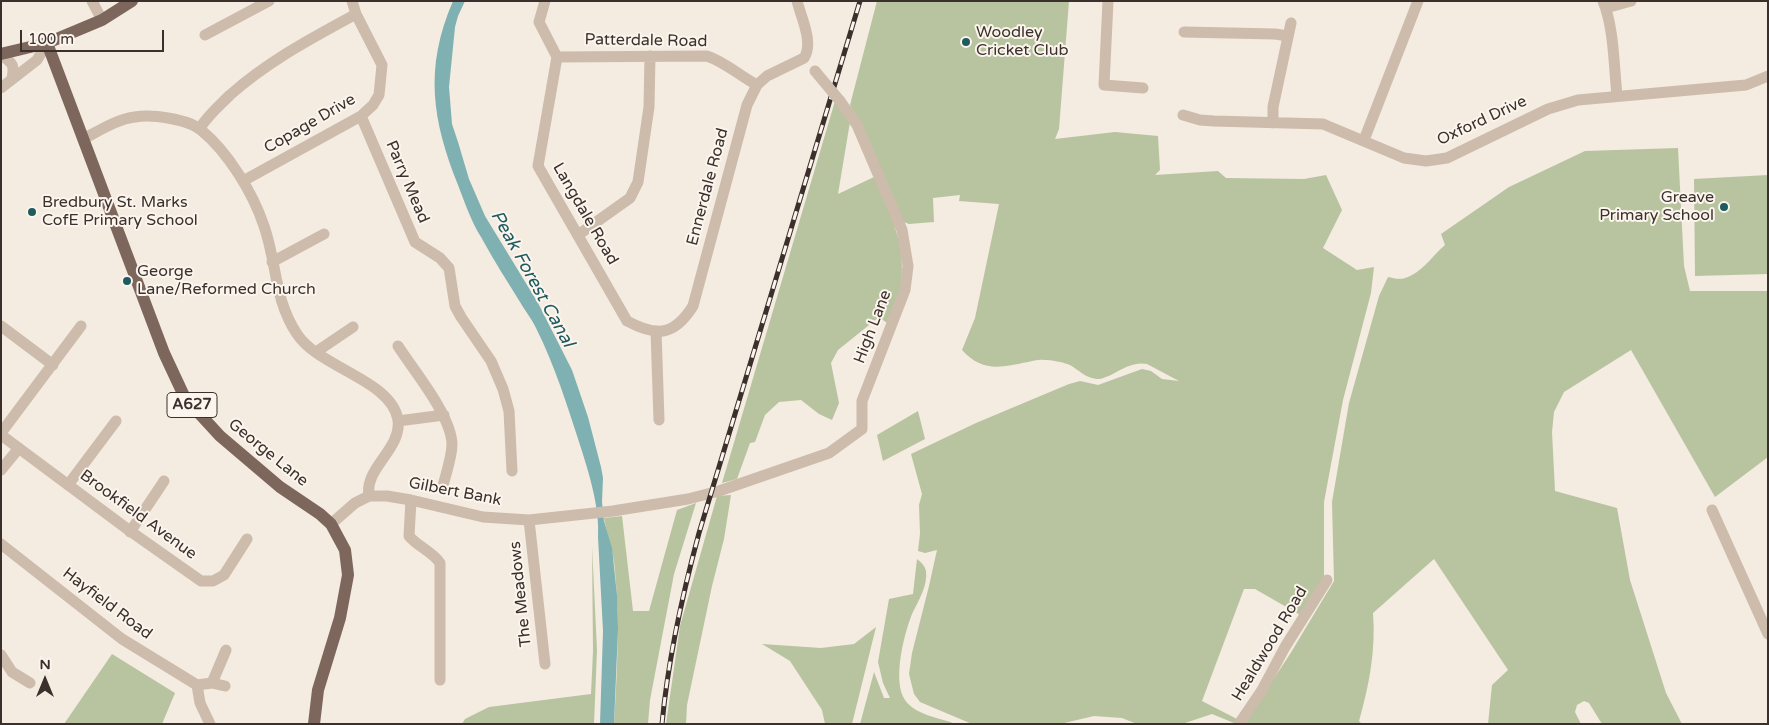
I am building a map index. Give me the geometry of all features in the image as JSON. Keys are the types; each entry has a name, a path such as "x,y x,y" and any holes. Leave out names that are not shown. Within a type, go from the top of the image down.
{"main road":[{"path":"1,54 47,43 102,20 132,1"},
{"name":"George Lane","path":"47,43 164,353 185,398 220,436 280,487 320,514 331,524 345,550 348,575 340,618 318,690 314,724"}],"street":[{"path":"92,1 102,20"},
{"path":"206,35 269,1"},
{"name":"Copage Drive","path":"244,181 361,116 373,105 379,95 382,65 356,14 352,1"},
{"path":"545,1 539,22 557,57"},
{"path":"757,85 767,76 804,58 808,52 808,41 797,1"},
{"path":"1108,1 1104,84 1143,88"},
{"path":"1364,140 1418,1"},
{"path":"1617,95 1612,45 1605,5 1630,1"},
{"path":"200,128 208,116 248,78 284,54 356,14"},
{"path":"1273,123 1273,107 1291,23"},
{"path":"1184,32 1288,36"},
{"path":"1,88 37,60 47,43"},
{"path":"1,54 12,63 14,70 12,78"},
{"path":"578,235 630,198 638,182 649,107 650,56"},
{"name":"Patterdale Road","path":"557,57 707,56 718,60 757,85"},
{"name":"Langdale Road","path":"557,57 538,166 627,321 643,330 656,332"},
{"name":"High Lane","path":"613,511 688,499 719,491 829,453 862,429 862,402 905,290 908,266 902,230 857,125 840,101 804,58"},
{"name":"Oxford Drive","path":"1183,115 1200,120 1214,121 1323,124 1404,158 1426,161 1447,158 1548,108 1578,100 1617,95 1746,85 1768,76"},
{"name":"Ennerdale Road","path":"656,332 668,330 684,320 693,306 747,105 757,85"},
{"path":"83,139 114,123 134,116 177,120 200,128 224,154 244,181 264,226 277,288 286,314 298,336 316,352 382,392 393,406 398,421 396,438 372,476 368,489 369,496 355,503 331,524"},
{"name":"Parry Mead","path":"361,116 415,242 440,258 449,268 455,306 491,361 503,388 509,411 512,471"},
{"path":"272,262 324,234"},
{"path":"1,326 53,364"},
{"path":"1,434 81,326"},
{"path":"316,352 352,327"},
{"path":"656,332 658,420"},
{"path":"398,346 444,415 450,432 452,445 443,486"},
{"path":"398,421 444,415"},
{"path":"68,485 116,421"},
{"name":"Brookfield Avenue","path":"1,434 130,532 201,581 213,581 224,575 247,539"},
{"path":"1,470 19,448"},
{"path":"130,532 164,481"},
{"name":"Gilbert Bank","path":"369,496 387,496 411,500 483,516 529,520 613,511"},
{"path":"411,500 409,536 416,545 435,556 440,563 440,680"},
{"path":"1712,510 1768,634"},
{"name":"The Meadows","path":"529,520 545,664"},
{"name":"Hayfield Road","path":"1,544 122,640 197,684"},
{"name":"Healdwood Road","path":"1239,724 1262,690 1285,648 1327,580"},
{"path":"212,683 226,650"},
{"path":"1,655 12,672 30,683"},
{"path":"210,724 200,703 197,684 212,683 225,686"}],"green space":[{"path":"877,1 1069,1 1059,129 1055,139 1115,132 1158,136 1160,170 1155,175 1218,171 1226,178 1304,179 1326,175 1342,210 1323,248 1357,270 1374,267 1371,293 1343,400 1324,502 1324,577 1302,616 1255,589 1244,589 1202,701 1237,719 1234,723 1212,714 1182,724 1137,724 1122,718 1094,716 1060,724 972,724 920,702 914,694 909,674 912,653 937,550 925,553 918,551 920,534 919,505 922,494 911,454 976,423 1080,381 1098,385 1142,369 1151,371 1162,379 1179,381 1147,364 1140,363 1097,379 1086,375 1070,365 1050,360 1001,366 985,365 977,362 962,350 975,318 999,204 959,201 960,195 933,198 934,222 909,224 904,222 850,105"},
{"path":"835,101 850,122 838,194 874,177 892,218 900,245 902,274 899,294 887,323 879,317 838,350 831,363 839,403 832,420 819,414 801,400 779,402 765,415 755,442 750,443 737,479 722,483"},
{"path":"1678,148 1684,266 1690,291 1768,291 1768,457 1715,497 1631,350 1564,392 1554,412 1552,432 1555,491 1617,508 1630,580 1666,693 1682,724 1602,724 1589,703 1584,701 1577,705 1575,712 1581,724 1488,724 1492,685 1508,670 1434,559 1373,613 1373,654 1369,681 1359,721 1362,724 1244,724 1290,654 1334,581 1332,502 1349,403 1379,296 1388,277 1403,279 1411,276 1445,245 1441,234 1509,187 1585,151"},
{"path":"1768,175 1768,274 1695,276 1694,179"},
{"path":"918,411 925,439 883,461 877,435"},
{"path":"731,495 724,539 687,705 686,724 666,724 680,626 717,496"},
{"path":"696,503 674,574 650,700 648,724 614,724 618,648 617,590 613,558 604,518 622,516 633,611 649,611 677,510"},
{"path":"592,546 597,650 594,724 462,724 465,719 489,707 591,694 593,651"},
{"path":"917,559 925,567 926,577 924,588 912,614 903,645 899,670 901,692 909,705 921,713 956,724 860,724 874,672 884,698 890,698 883,683 878,662 889,599 913,594"},
{"path":"876,627 852,724 825,724 822,710 790,661 762,644 821,648 854,644"},
{"path":"112,654 175,693 162,724 64,724"}],"water":[{"path":"453,1 465,1 455,27 449,87 452,124 469,179 485,216 538,303 572,370 588,417 601,467 604,521 612,548 617,595 618,629 614,724 600,724 603,631 598,526 596,503 587,467 543,342 533,321 474,225 449,161 437,116 435,72 438,49"}],"railway":[{"path":"662,724 676,628 699,533 860,1"}],"place":[{"name":"Woodley Cricket Club","path":"966,42"},
{"name":"Greave Primary School","path":"1724,207"},
{"name":"Bredbury St. Marks CofE Primary School","path":"32,212"},
{"name":"George Lane/Reformed Church","path":"127,281"}],"water label":[{"name":"Peak Forest Canal","path":"532,279"}]}
